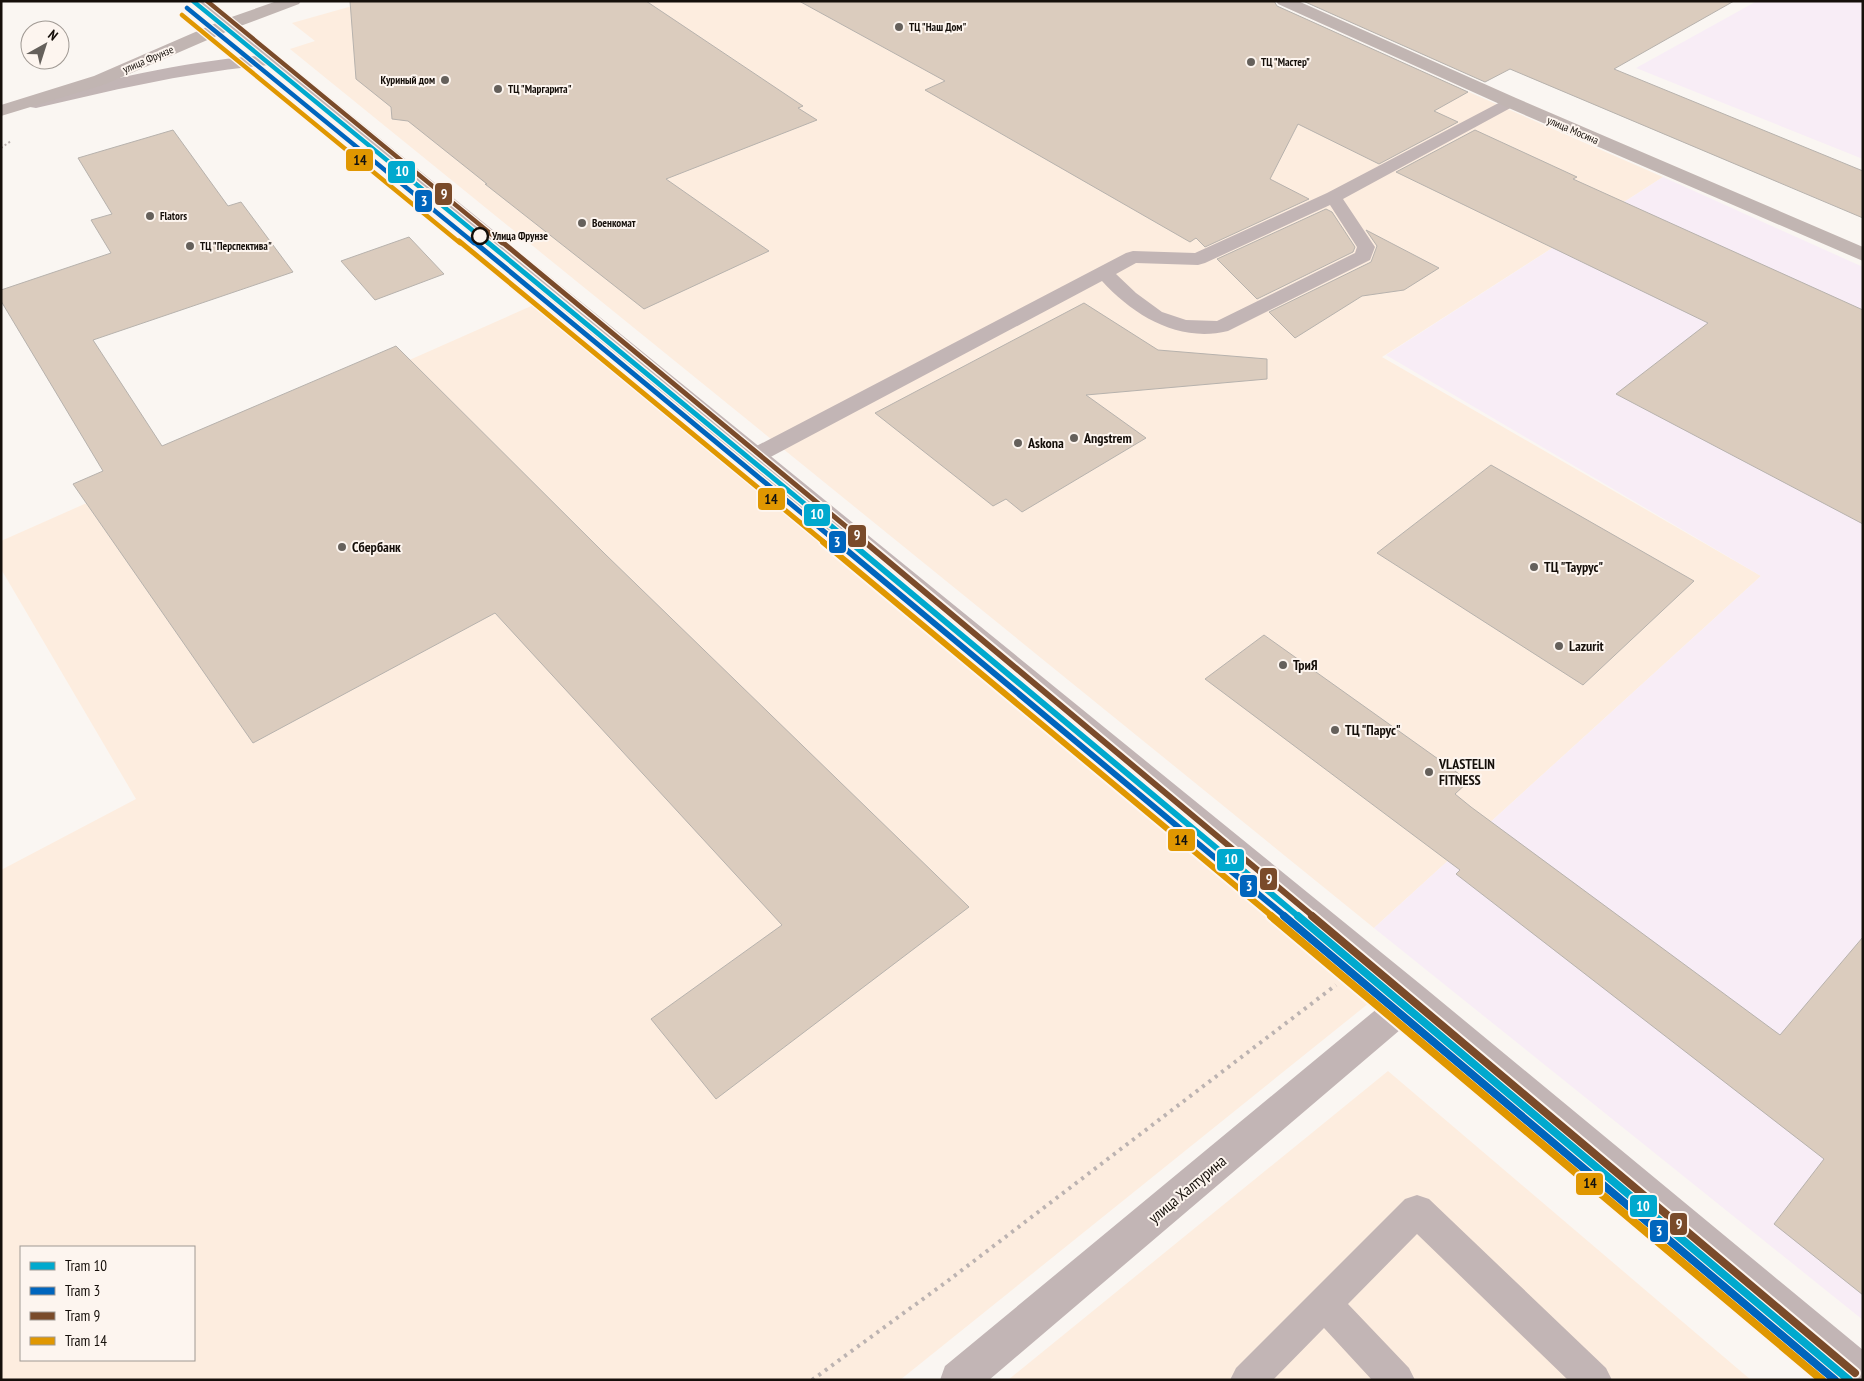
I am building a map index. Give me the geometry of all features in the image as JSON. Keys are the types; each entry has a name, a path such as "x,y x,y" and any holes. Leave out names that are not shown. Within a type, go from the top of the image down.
{"main road":[{"name":"улица Фрунзе","path":"2,111 100,80 229,24 293,1"},
{"name":"улица Мосина","path":"1284,1 1510,102 1863,255"}],"street":[{"path":"201,1 1414,998 1863,1375"},
{"path":"2,111 149,76 221,64 272,60"},
{"name":"улица Халтурина","path":"968,1377 1414,998"}],"lane":[{"path":"755,456 1133,257 1198,259 1333,197 1510,102"},
{"path":"1104,272 1132,302 1150,314 1169,322 1204,329 1221,327 1363,256 1366,247 1333,197"},
{"path":"1248,1380 1417,1211 1594,1380"},
{"path":"1324,1304 1397,1380"}],"path":[{"path":"812,1380 957,1274 1368,960"}],"shaded area":[{"path":"370,1 1261,1 1663,177 1382,357 1761,576 1374,928 290,49 315,41 292,23"},
{"path":"1757,1 1863,1 1863,159 1636,68"},
{"path":"1663,177 1863,267 1863,1320 1374,928 1761,576 1386,355"},
{"path":"538,303 1374,999 900,1380 1,1380 1,870 136,799 1,569 1,541"},
{"path":"1388,1071 1751,1380 1008,1380"}],"building":[{"path":"350,1 646,1 803,106 798,108 817,120 666,179 769,251 644,309 408,121 392,119 391,107 356,79"},
{"path":"799,1 1274,1 1277,6 1468,92 1434,111 1458,122 1379,164 1298,124 1270,179 1309,199 1205,247 1196,238 1190,242 925,90 945,81"},
{"path":"1303,1 1734,1 1614,69 1863,171 1863,218 1510,69 1485,82"},
{"path":"173,130 228,206 241,202 293,272 93,340 162,446 396,346 605,554 969,907 716,1099 651,1019 782,925 495,613 253,743 73,484 103,471 1,301 1,290 111,253 91,220 112,214 78,158"},
{"path":"1475,130 1577,177 1573,179 1863,310 1863,524 1616,394 1708,323 1396,172"},
{"path":"1326,209 1332,212 1355,247 1353,252 1257,299 1217,259"},
{"path":"1366,230 1439,268 1404,290 1362,296 1295,338 1269,312 1371,262 1377,246"},
{"path":"409,237 444,274 375,300 341,261"},
{"path":"1084,303 1158,350 1267,359 1267,379 1086,395 1146,438 1022,512 1006,499 993,506 875,413"},
{"name":"ТЦ \"Таурус\"","path":"1491,465 1694,581 1583,685 1377,553"},
{"path":"1264,635 1469,781 1455,794 1780,1035 1863,937 1863,1295 1774,1224 1824,1159 1456,874 1460,870 1205,679"}],"tram line":[{"name":"10","path":"193,1 610,343 1024,687 1849,1380"},
{"name":"9","path":"207,1 622,341 1034,683 1855,1373"},
{"name":"3","path":"187,8 808,518 1835,1380"},
{"name":"14","path":"182,15 595,353 1005,693 1822,1380"}],"place":[{"name":"ТЦ \"Наш Дом\"","path":"899,27"},
{"name":"ТЦ \"Мастер\"","path":"1251,62"},
{"name":"Куриный дом","path":"445,80"},
{"name":"ТЦ \"Маргарита\"","path":"498,89"},
{"name":"Flators","path":"150,216"},
{"name":"Военкомат","path":"582,223"},
{"name":"Улица Фрунзе","path":"480,236"},
{"name":"ТЦ \"Перспектива\"","path":"190,246"},
{"name":"Angstrem","path":"1074,438"},
{"name":"Askona","path":"1018,443"},
{"name":"Сбербанк","path":"342,547"},
{"name":"ТЦ \"Таурус\"","path":"1534,567"},
{"name":"Lazurit","path":"1559,646"},
{"name":"ТриЯ","path":"1283,665"},
{"name":"ТЦ \"Парус\"","path":"1335,730"},
{"name":"VLASTELIN FITNESS","path":"1429,772"}]}
